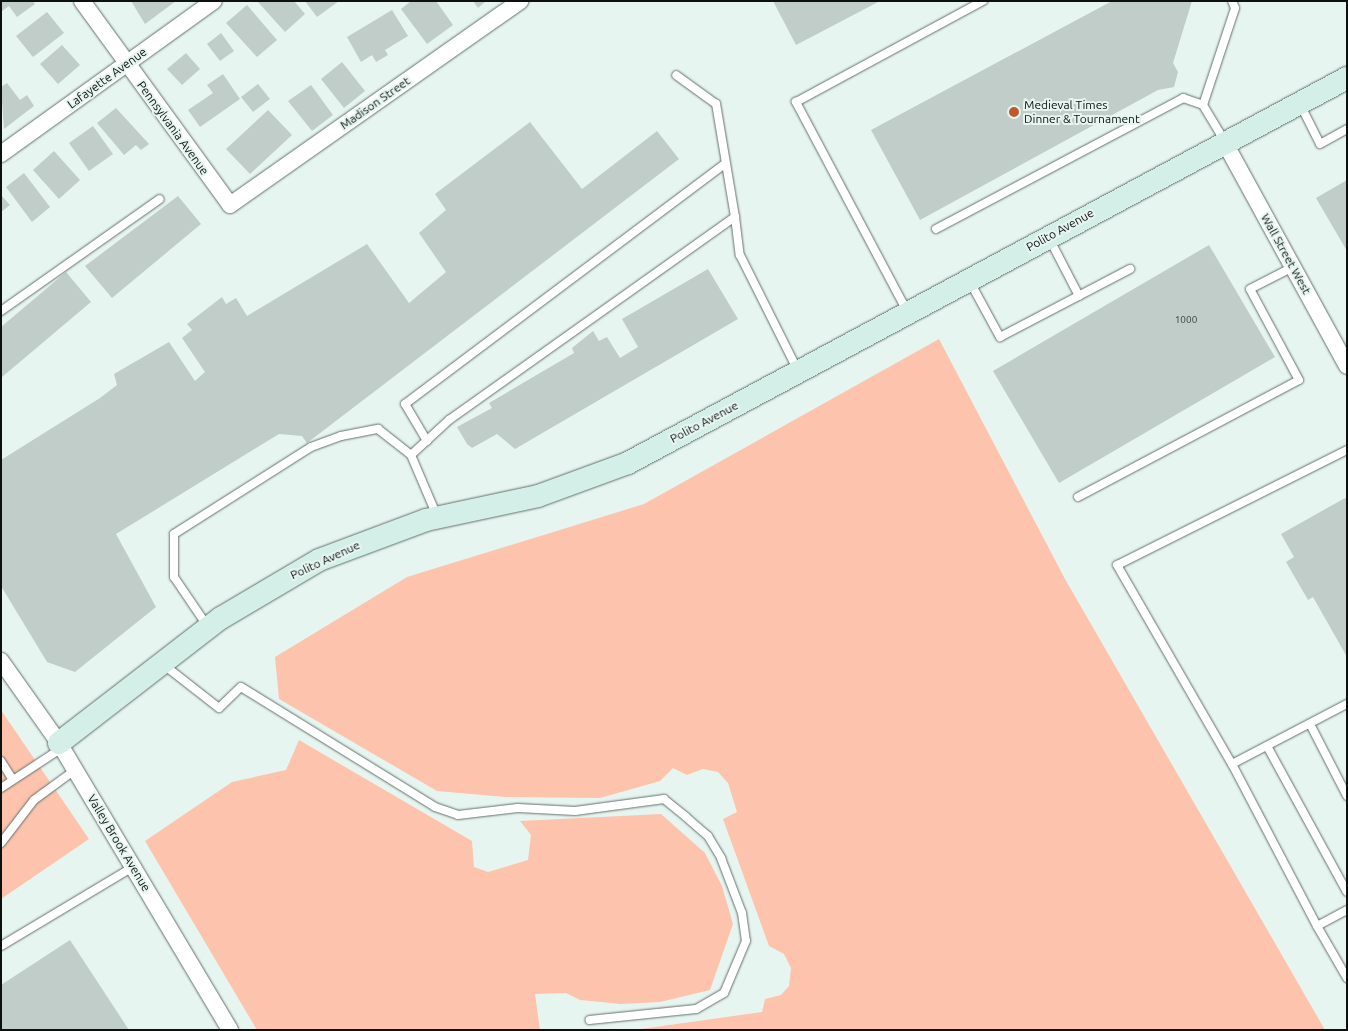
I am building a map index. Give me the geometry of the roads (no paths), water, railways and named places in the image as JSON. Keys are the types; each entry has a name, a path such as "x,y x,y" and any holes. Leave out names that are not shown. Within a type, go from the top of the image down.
{"street":[{"name":"Pennsylvania Avenue","path":"82,1 230,205"},
{"name":"Lafayette Avenue","path":"1,154 214,1"},
{"name":"Madison Street","path":"230,205 520,1"},
{"name":"Polito Avenue","path":"61,746 209,628 319,560 438,518 579,483 628,463 970,280 1048,236 1347,78"},
{"name":"Wall Street West","path":"1225,143 1347,366"},
{"name":"Valley Brook Avenue","path":"3,668 61,746 230,1030"}],"lane":[{"path":"908,313 796,102 983,1"},
{"path":"1203,105 1235,8 1232,1"},
{"path":"676,75 716,104 740,255 798,372"},
{"path":"936,229 1183,98 1203,105 1225,143"},
{"path":"1299,104 1320,144 1347,129"},
{"path":"426,441 405,404 726,163"},
{"path":"1,311 160,199"},
{"path":"411,455 426,441 735,217"},
{"path":"1048,236 1079,296"},
{"path":"1078,497 1299,380 1250,289 1293,268"},
{"path":"970,280 1000,337 1130,269"},
{"path":"209,628 174,577 174,534 311,447 341,436 378,429 411,455 438,518"},
{"path":"1347,450 1117,565 1232,764 1347,978"},
{"path":"162,664 218,708 241,687 436,807 458,815 518,808 575,811 664,799 686,817 708,836 721,858 742,914 746,941 724,993 696,1009 590,1020"},
{"path":"1232,764 1346,705"},
{"path":"1310,724 1347,796"},
{"name":"Polito Avenue","path":"1,788 61,746"},
{"path":"1267,746 1347,892"},
{"path":"1,761 13,780"},
{"path":"1,843 34,800 75,770"},
{"path":"1,946 132,867"},
{"path":"1318,926 1347,910"}],"place":[{"name":"Medieval Times Dinner & Tournament","path":"1014,112"}]}
